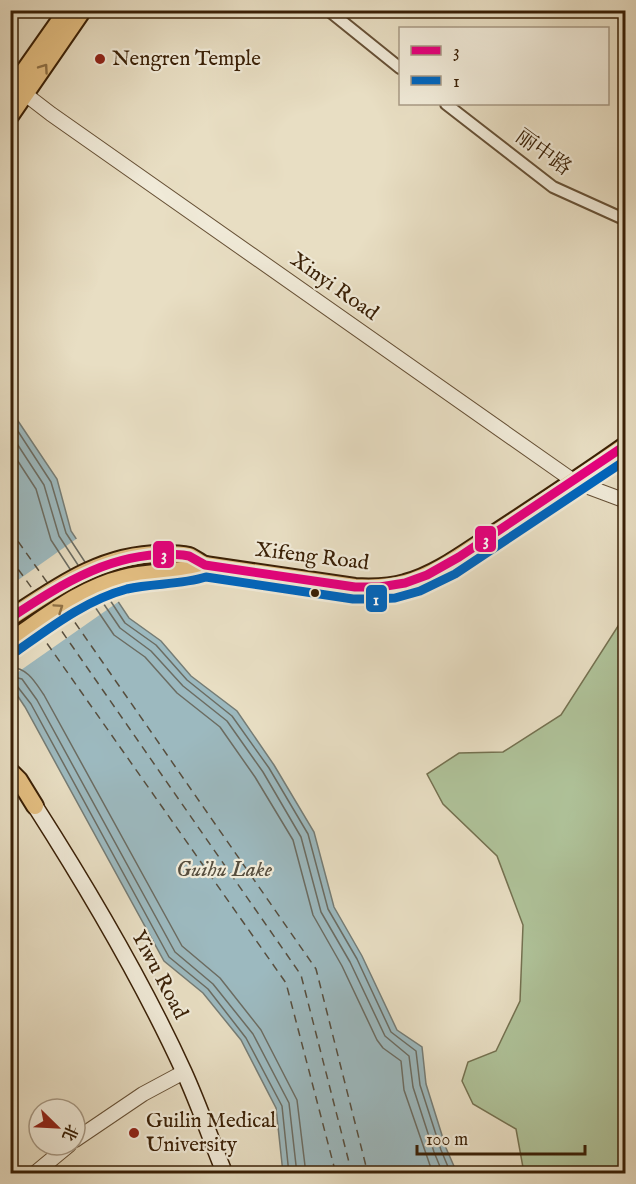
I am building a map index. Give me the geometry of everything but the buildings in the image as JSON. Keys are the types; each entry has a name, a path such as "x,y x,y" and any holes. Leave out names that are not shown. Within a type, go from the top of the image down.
{"main road":[{"path":"10,116 15,88 67,10"},
{"path":"15,88 83,10"},
{"name":"Xifeng Road","path":"205,566 355,587 379,588 406,583 427,574 463,553 575,482 626,445"},
{"path":"10,618 70,579 95,567 118,560 148,554 169,554 189,556 205,566"},
{"path":"10,641 79,595 123,578 150,573 187,571 205,566"},
{"name":"Yiwu Road","path":"10,771 19,780 88,890 131,967 184,1072 225,1173"},
{"name":"Yiwu Road","path":"10,785 35,806"}],"street":[{"path":"328,10 399,67"},
{"name":"Xinyi Road","path":"15,88 575,482 626,501"},
{"name":"丽中路","path":"447,105 552,187 626,220"},
{"path":"87,1132 143,1094 184,1072"},
{"path":"34,1173 54,1157"}],"green space":[{"path":"625,618 625,1173 524,1173 516,1129 473,1104 462,1081 468,1062 496,1051 520,1001 523,925 497,856 443,804 427,774 459,753 503,752 561,715"}],"water":[{"name":"Guihu Lake","path":"10,409 57,479 71,531 129,618 161,641 191,676 237,711 274,765 314,832 334,907 362,956 397,1030 422,1047 426,1084 446,1148 457,1173 283,1173 276,1108 241,1040 203,993 164,961 25,707 11,686"}],"pier":[{"path":"79,537 121,600 11,677 11,585"}],"ferry route":[{"path":"10,530 49,585"},
{"path":"10,558 34,591"},
{"path":"10,592 19,603"},
{"path":"67,611 316,969 368,1174"},
{"path":"54,620 301,975 352,1174"},
{"path":"39,632 286,983 336,1174"}],"transit line":[{"name":"3","path":"10,618 70,581 91,571 135,557 183,555 205,565 355,587 380,587 405,583 427,575 459,557 626,445"},
{"name":"1","path":"17,651 83,607 112,594 137,587 206,577 353,599 395,598 420,591 455,574 626,460"}],"place":[{"name":"Nengren Temple","path":"100,59"},
{"name":"Guilin Medical University","path":"134,1133"}]}
